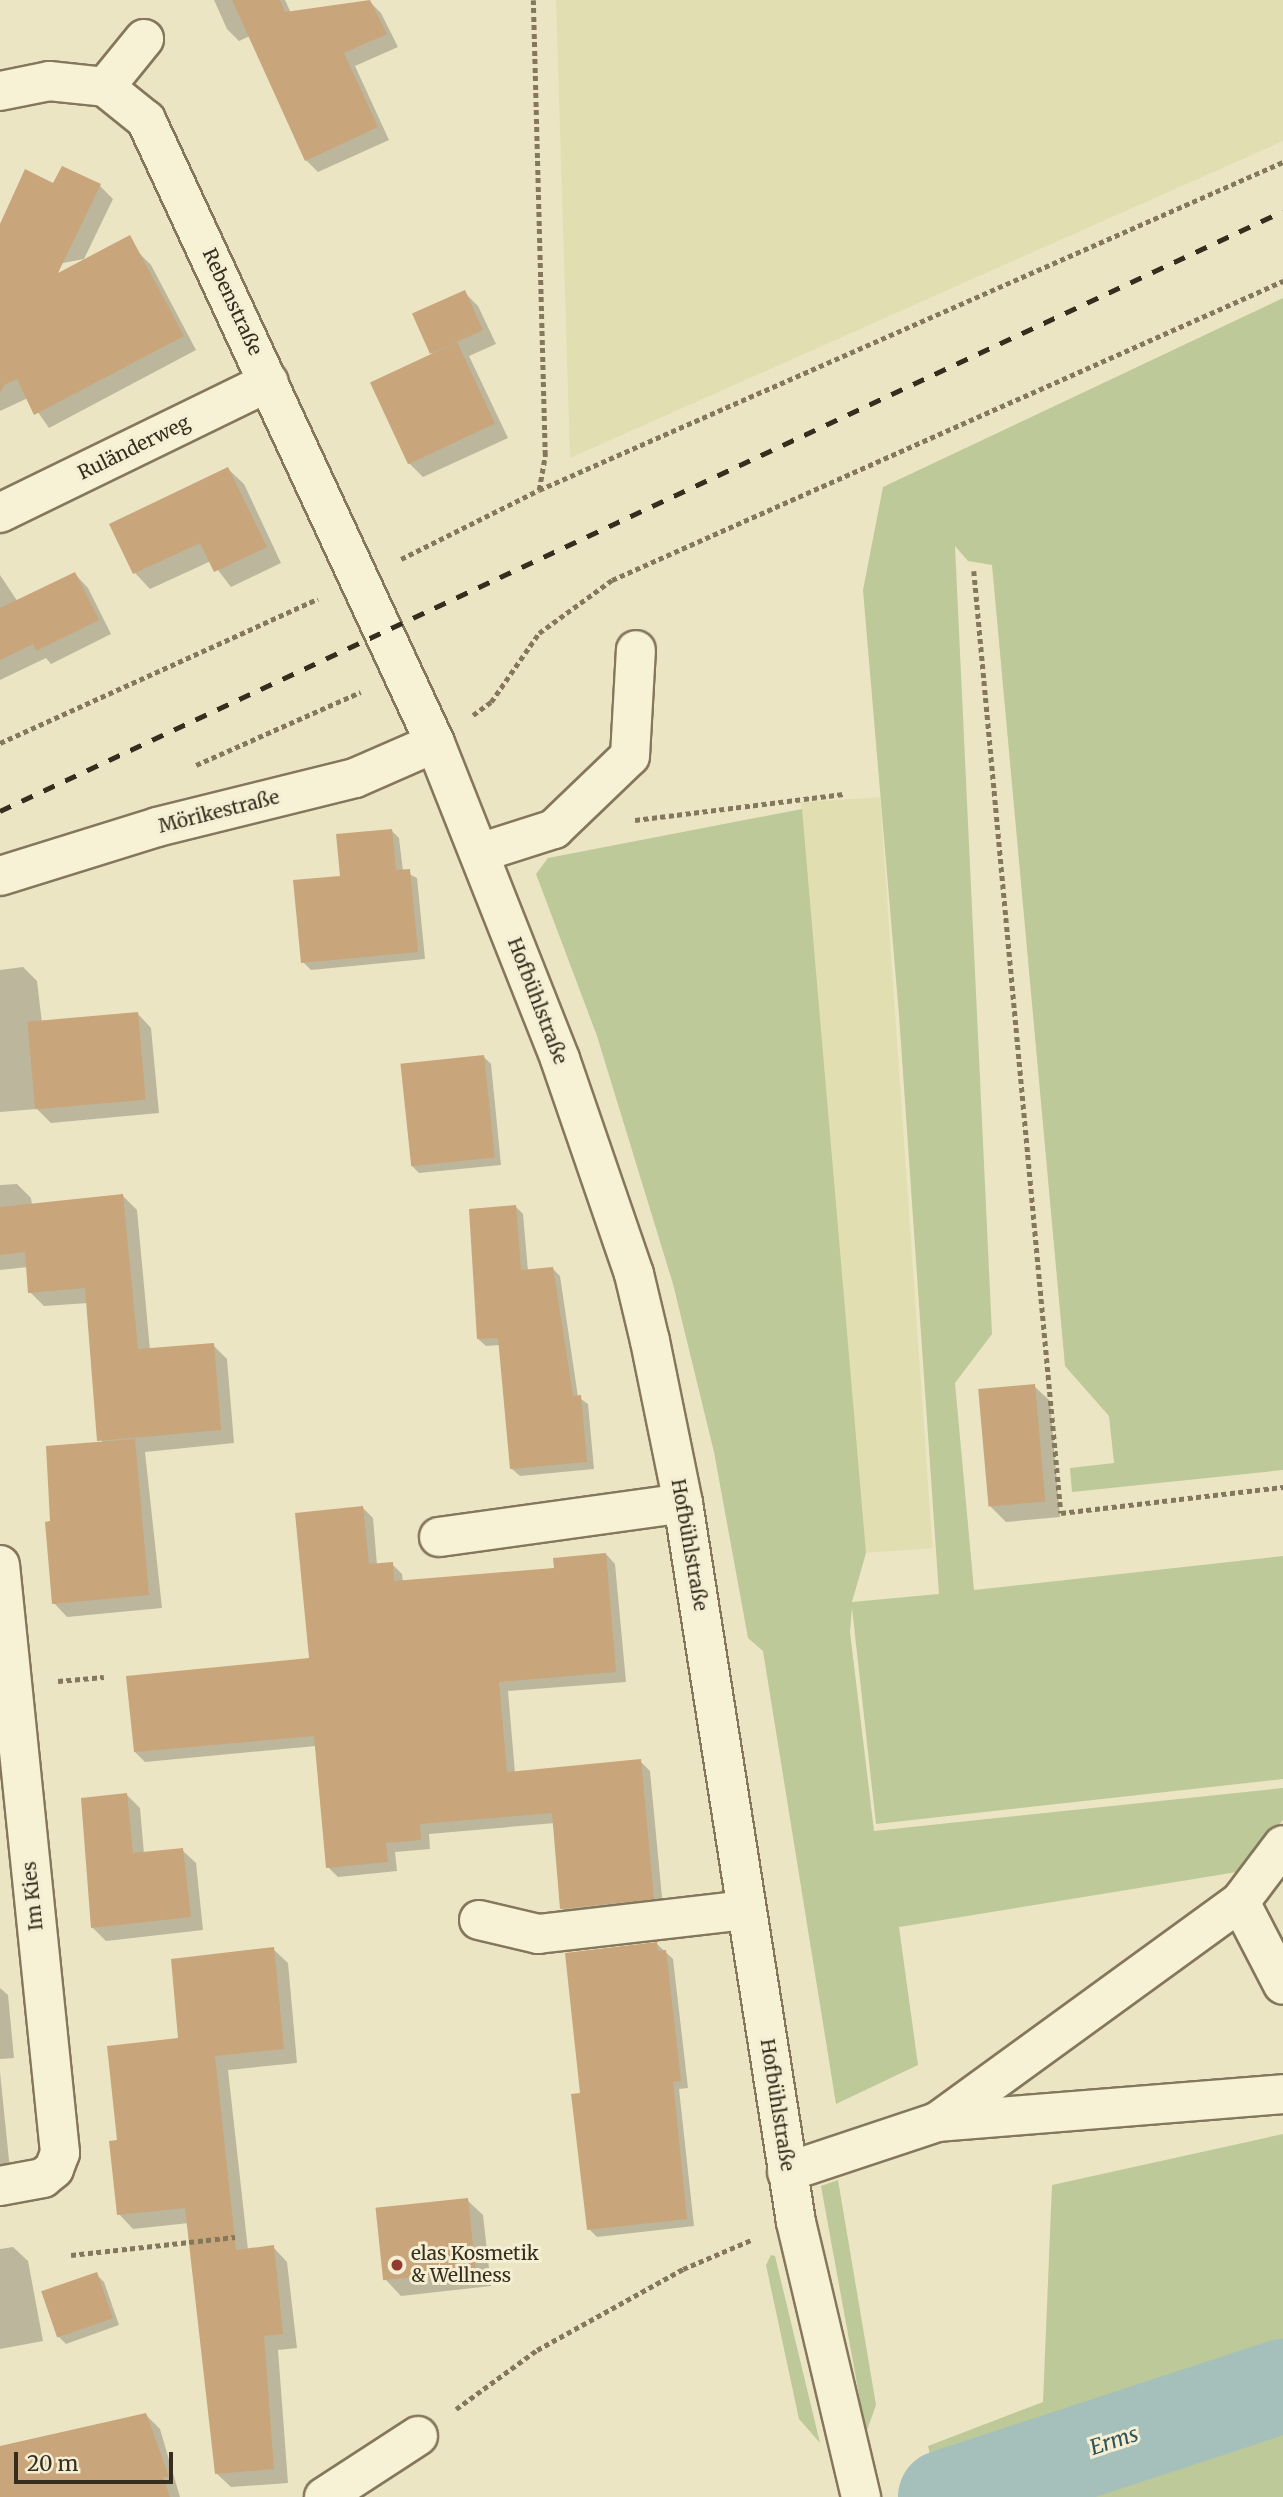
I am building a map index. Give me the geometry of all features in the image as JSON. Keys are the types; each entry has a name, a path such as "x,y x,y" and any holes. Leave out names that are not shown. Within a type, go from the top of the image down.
{"street":[{"path":"105,87 144,39"},
{"name":"Rebenstraße","path":"0,91 68,80 105,87 146,120 383,631"},
{"name":"Ruländerweg","path":"0,513 269,382"},
{"name":"Hofbühlstraße","path":"383,631 435,743 480,853 560,1059 634,1275 683,1503 796,2222 858,2485"},
{"path":"480,853 554,829 630,756 636,650"},
{"name":"Mörikestraße","path":"0,876 157,827 355,778 435,743"},
{"path":"439,1537 683,1503"},
{"name":"Im Kies","path":"0,1565 60,2153 54,2169 43,2178 0,2186"},
{"path":"937,2122 1240,1902 1283,1845"},
{"path":"1240,1902 1283,1985"},
{"path":"479,1920 538,1934 747,1910"},
{"path":"787,2172 937,2122 1283,2094"},
{"path":"324,2497 418,2436"}],"path":[{"path":"533,0 545,455 539,490"},
{"path":"0,743 359,580 539,490 1283,162"},
{"path":"435,743 491,702 539,633 612,580 1283,281"},
{"path":"974,571 1061,1513 1283,1487"},
{"path":"554,829 843,794"},
{"path":"418,2436 537,2350 683,2269 796,2222"},
{"path":"71,2255 235,2236"}],"shaded area":[{"path":"556,0 1283,0 1283,141 570,458"},
{"path":"880,797 933,1548 854,1554 801,803"}],"green space":[{"path":"1283,298 1283,1470 1072,1492 1070,1468 1114,1463 1109,1416 1065,1366 992,565 968,561 955,546 992,1334 955,1383 974,1590 1283,1556 1283,1779 876,1824 852,1608 850,1632 874,1831 1283,1788 1283,1820 1237,1872 899,1927 918,2065 836,2104 763,1651 748,1638 714,1452 673,1284 597,1036 536,874 548,858 802,809 866,1553 852,1602 939,1594 899,1015 863,590 883,487"},
{"path":"1283,2134 1283,2497 940,2497 928,2446 1043,2402 1052,2185"},
{"path":"838,2180 876,2405 866,2433 821,2186"},
{"path":"771,2255 775,2256 820,2443 799,2419 766,2265"}],"building":[{"path":"232,0 280,0 285,12 370,0 387,34 344,53 378,127 305,161"},
{"path":"62,166 101,184 58,273 130,235 184,336 34,415 17,379 4,385 0,393 0,224 25,169 53,183"},
{"path":"465,290 483,330 430,354 412,314"},
{"path":"457,342 495,424 408,464 370,383"},
{"path":"228,467 267,547 214,572 200,543 133,574 109,524"},
{"path":"75,572 99,620 36,651 33,644 0,660 0,608"},
{"path":"392,829 396,870 410,869 418,952 301,963 293,880 340,876 336,834"},
{"path":"138,1012 146,1100 35,1109 27,1022"},
{"path":"484,1055 495,1157 411,1166 400,1064"},
{"path":"123,1194 138,1349 214,1343 221,1430 97,1441 85,1288 28,1293 25,1252 0,1255 0,1207"},
{"path":"516,1205 521,1270 553,1267 573,1396 581,1395 587,1462 510,1469 498,1338 477,1339 469,1209"},
{"path":"1035,1384 1045,1502 989,1507 978,1389"},
{"path":"135,1439 149,1595 52,1604 45,1522 50,1521 46,1446"},
{"path":"363,1506 369,1564 393,1562 394,1581 554,1568 553,1558 606,1553 616,1672 499,1682 507,1772 641,1759 654,1899 560,1909 552,1813 420,1824 421,1840 386,1843 388,1862 326,1868 314,1736 134,1752 126,1676 309,1658 295,1513"},
{"path":"127,1793 133,1853 183,1848 191,1917 91,1928 81,1798"},
{"path":"657,1942 658,1951 666,1950 681,2081 673,2082 687,2219 587,2230 571,2094 580,2093 565,1953"},
{"path":"274,1947 284,2049 215,2056 236,2250 274,2245 283,2334 264,2336 274,2469 215,2474 185,2208 117,2215 109,2141 117,2140 107,2046 178,2038 171,1959"},
{"path":"468,2198 476,2271 383,2280 376,2208"},
{"path":"97,2272 113,2318 57,2338 41,2291"},
{"path":"146,2413 169,2477 163,2477 170,2497 0,2497 0,2446"}],"waterway":[{"name":"Erms","path":"945,2497 1283,2386"}],"railway":[{"path":"0,811 1283,211"}],"place":[{"name":"elas Kosmetik & Wellness","path":"397,2265"}]}
